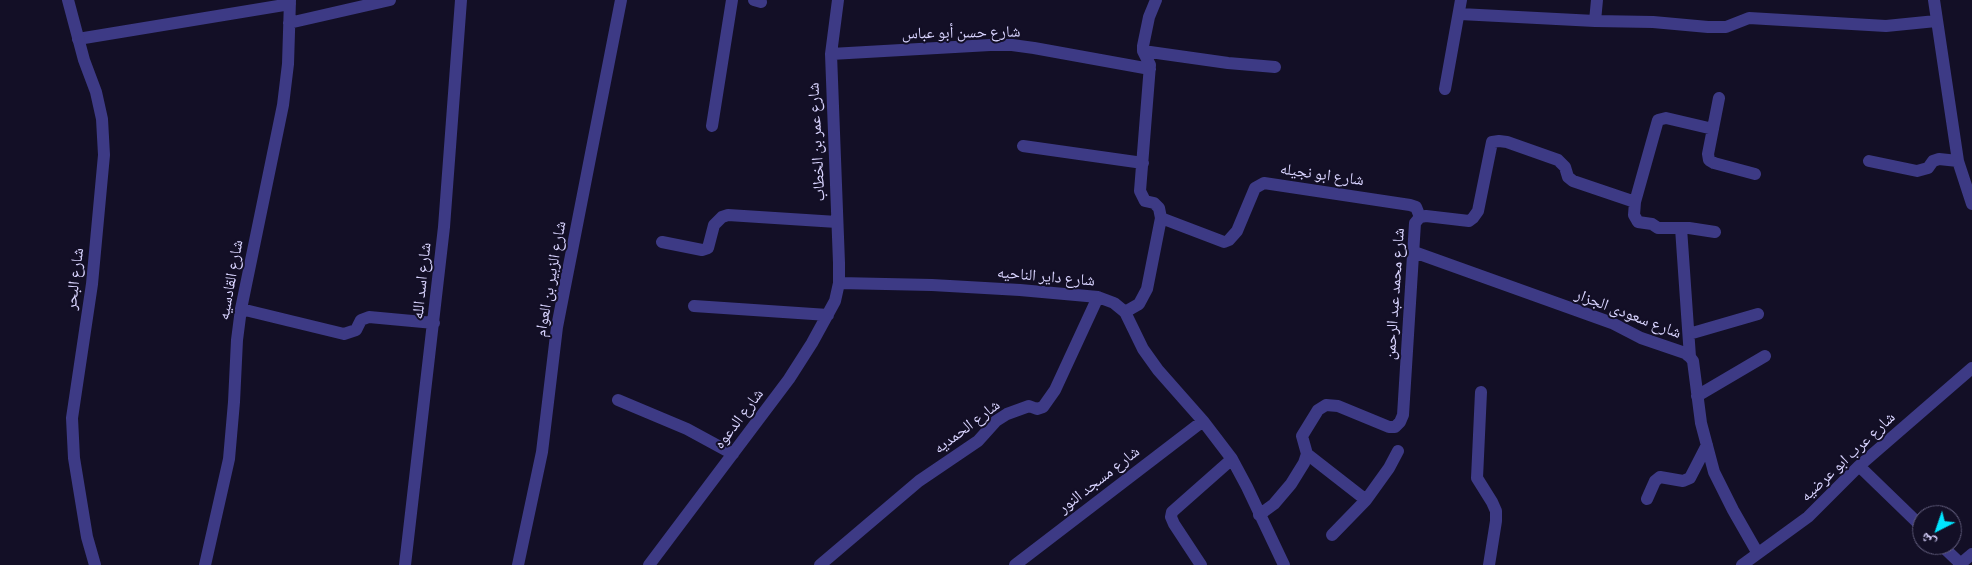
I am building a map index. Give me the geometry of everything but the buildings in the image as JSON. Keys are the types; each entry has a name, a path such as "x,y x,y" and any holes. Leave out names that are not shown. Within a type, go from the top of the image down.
{"street":[{"name":"شارع البحر","path":"68,0 78,39 96,92 102,119 104,155 92,284 72,418 74,458 87,537 95,565"},
{"path":"289,23 390,0"},
{"name":"شارع اسد الله","path":"405,565 444,227 461,0"},
{"name":"شارع الزبير بن العوام","path":"518,565 542,452 557,327 622,0"},
{"path":"712,126 732,0"},
{"name":"شارع عمر بن الخطاب","path":"838,0 831,54 839,283"},
{"path":"1156,0 1149,17 1143,51 1148,59 1150,69 1140,191 1145,200 1154,203 1159,208 1161,218 1147,289 1139,304 1125,312 1143,349 1158,370 1203,421 1232,459 1284,565"},
{"path":"1445,89 1461,0"},
{"path":"1595,21 1597,0"},
{"path":"1934,0 1958,161 1972,204"},
{"path":"78,39 290,2"},
{"name":"شارع القادسيه","path":"205,565 229,459 233,430 237,340 241,309 283,105 288,64 290,2"},
{"path":"1460,14 1653,22 1708,27 1731,26 1749,18 1886,26 1936,21"},
{"name":"شارع حسن أبو عباس","path":"831,54 990,45 1012,46 1034,48 1150,69"},
{"path":"1143,51 1228,63 1274,67"},
{"path":"1719,98 1708,154 1709,160 1756,174"},
{"path":"1713,129 1666,118 1658,120 1635,202 1634,214 1638,222 1652,224 1658,228 1681,228 1715,232"},
{"name":"شارع محمد عبد الرحمن","path":"1307,454 1302,436 1318,410 1326,405 1338,406 1388,427 1395,427 1400,422 1403,415 1415,223 1420,217 1426,216 1469,221 1473,218 1478,210 1492,142 1499,141 1558,160 1565,167 1568,177 1573,181 1635,202"},
{"path":"1023,146 1143,163"},
{"path":"1869,160 1917,171 1928,168 1939,159 1958,161"},
{"name":"شارع ابو نجيله","path":"1161,218 1224,242 1230,240 1237,231 1255,188 1264,183 1410,205 1416,207 1420,217"},
{"path":"662,242 702,250 708,248 714,225 722,216 728,215 837,222"},
{"path":"1681,228 1690,357"},
{"name":"شارع سعودى الجزار","path":"1414,252 1612,323 1641,338 1685,353 1690,357 1693,361 1701,423 1714,472 1732,510 1757,552"},
{"name":"شارع داير الناحيه","path":"839,283 932,285 1098,297 1114,303 1125,312"},
{"name":"شارع الدعوه","path":"649,565 790,379 828,316 835,301 839,283"},
{"name":"شارع الحمديه","path":"820,565 918,481 978,442 996,421 1007,414 1029,406 1037,409 1043,407 1063,374 1098,297"},
{"path":"694,306 828,316"},
{"path":"241,309 344,334 356,330 360,320 369,317 434,323"},
{"path":"1689,334 1758,314"},
{"path":"1697,396 1764,356"},
{"name":"شارع عرب ابو عرضيه","path":"1742,565 1757,552 1808,517 1859,466 1972,368"},
{"path":"1480,392 1477,478 1496,511 1490,565"},
{"path":"618,400 687,429 733,454"},
{"name":"شارع مسجد النور","path":"1015,565 1203,421"},
{"path":"1647,499 1655,481 1660,477 1684,481 1690,478 1707,445"},
{"path":"1332,535 1366,500 1389,468 1398,451"},
{"path":"1259,515 1274,504 1291,484 1304,463 1307,454 1366,500"},
{"path":"1201,565 1174,524 1171,517 1172,512 1232,459"},
{"path":"1859,466 1912,517"},
{"path":"1951,555 1960,564 1972,554"}]}
